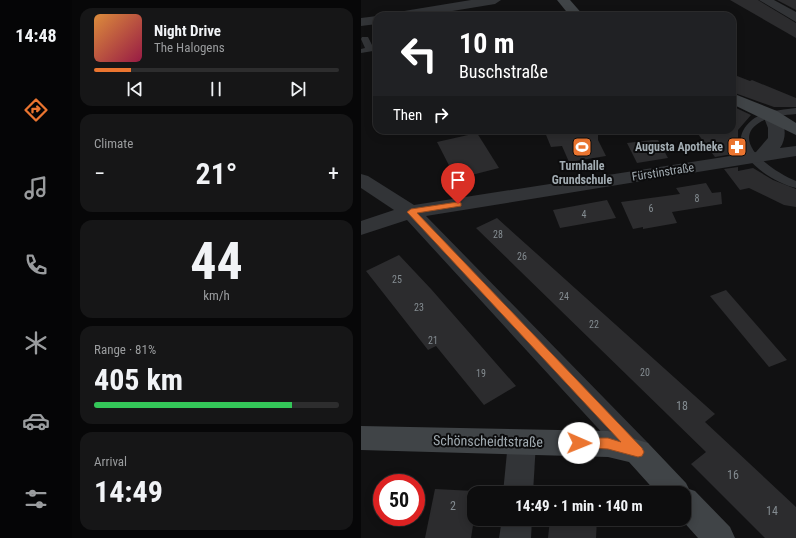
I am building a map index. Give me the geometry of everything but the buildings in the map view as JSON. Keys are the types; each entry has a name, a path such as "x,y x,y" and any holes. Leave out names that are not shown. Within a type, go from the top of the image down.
{"main road":[{"path":"563,0 574,12"},
{"path":"736,100 783,120 796,130"},
{"name":"Schönscheidtstraße","path":"361,438 608,444 638,452"},
{"path":"638,452 670,486"},
{"path":"691,508 719,538"}],"street":[{"path":"422,12 495,0"},
{"path":"765,0 796,18"},
{"path":"361,22 373,20"},
{"path":"757,157 772,148 783,120"},
{"name":"Fürstinstraße","path":"361,228 411,212 796,151"},
{"path":"361,180 411,212 638,452"},
{"path":"519,486 522,442"},
{"path":"515,538 516,526"}],"lane":[{"path":"361,51 370,49 365,39"},
{"path":"796,111 783,120 756,122 748,130 746,147 757,157 765,170 787,183 796,185"}],"place":[{"name":"Turnhalle Grundschule","path":"582,147"},
{"name":"Augusta Apotheke","path":"737,147"}],"route":[{"path":"458,204 411,212 638,452 608,444 579,443"}]}
